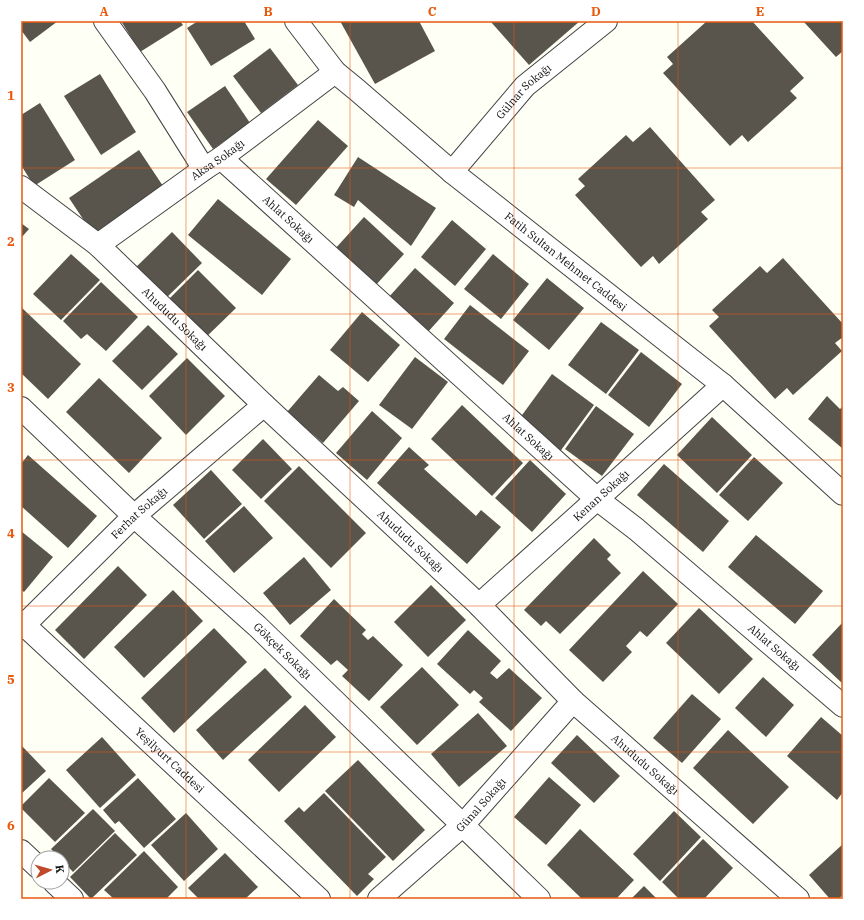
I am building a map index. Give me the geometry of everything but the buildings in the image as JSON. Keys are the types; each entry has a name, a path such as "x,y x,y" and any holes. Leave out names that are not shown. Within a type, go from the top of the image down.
{"street":[{"name":"Ahlat Sokağı","path":"105,21 155,91 212,164 597,500 636,528 843,706"},
{"name":"Fatih Sultan Mehmet Caddesi","path":"296,21 335,72 452,172 723,385 843,494"},
{"name":"Gülnar Sokağı","path":"452,172 525,86 606,21"},
{"name":"Aksa Sokağı","path":"98,245 212,164 335,72"},
{"name":"Ahududu Sokağı","path":"21,187 98,245 264,405 478,604 573,701 798,899"},
{"name":"Kenan Sokağı","path":"478,604 597,500 723,385"},
{"name":"Ferhat Sokağı","path":"22,625 134,516 264,405"},
{"name":"Gökçek Sokağı","path":"21,408 134,516 257,626 538,899"},
{"name":"Yeşilyurt Caddesi","path":"22,625 319,899"},
{"name":"Günal Sokağı","path":"379,899 463,825 573,701"},
{"path":"21,851 30,859"},
{"path":"62,890 72,899"}]}
